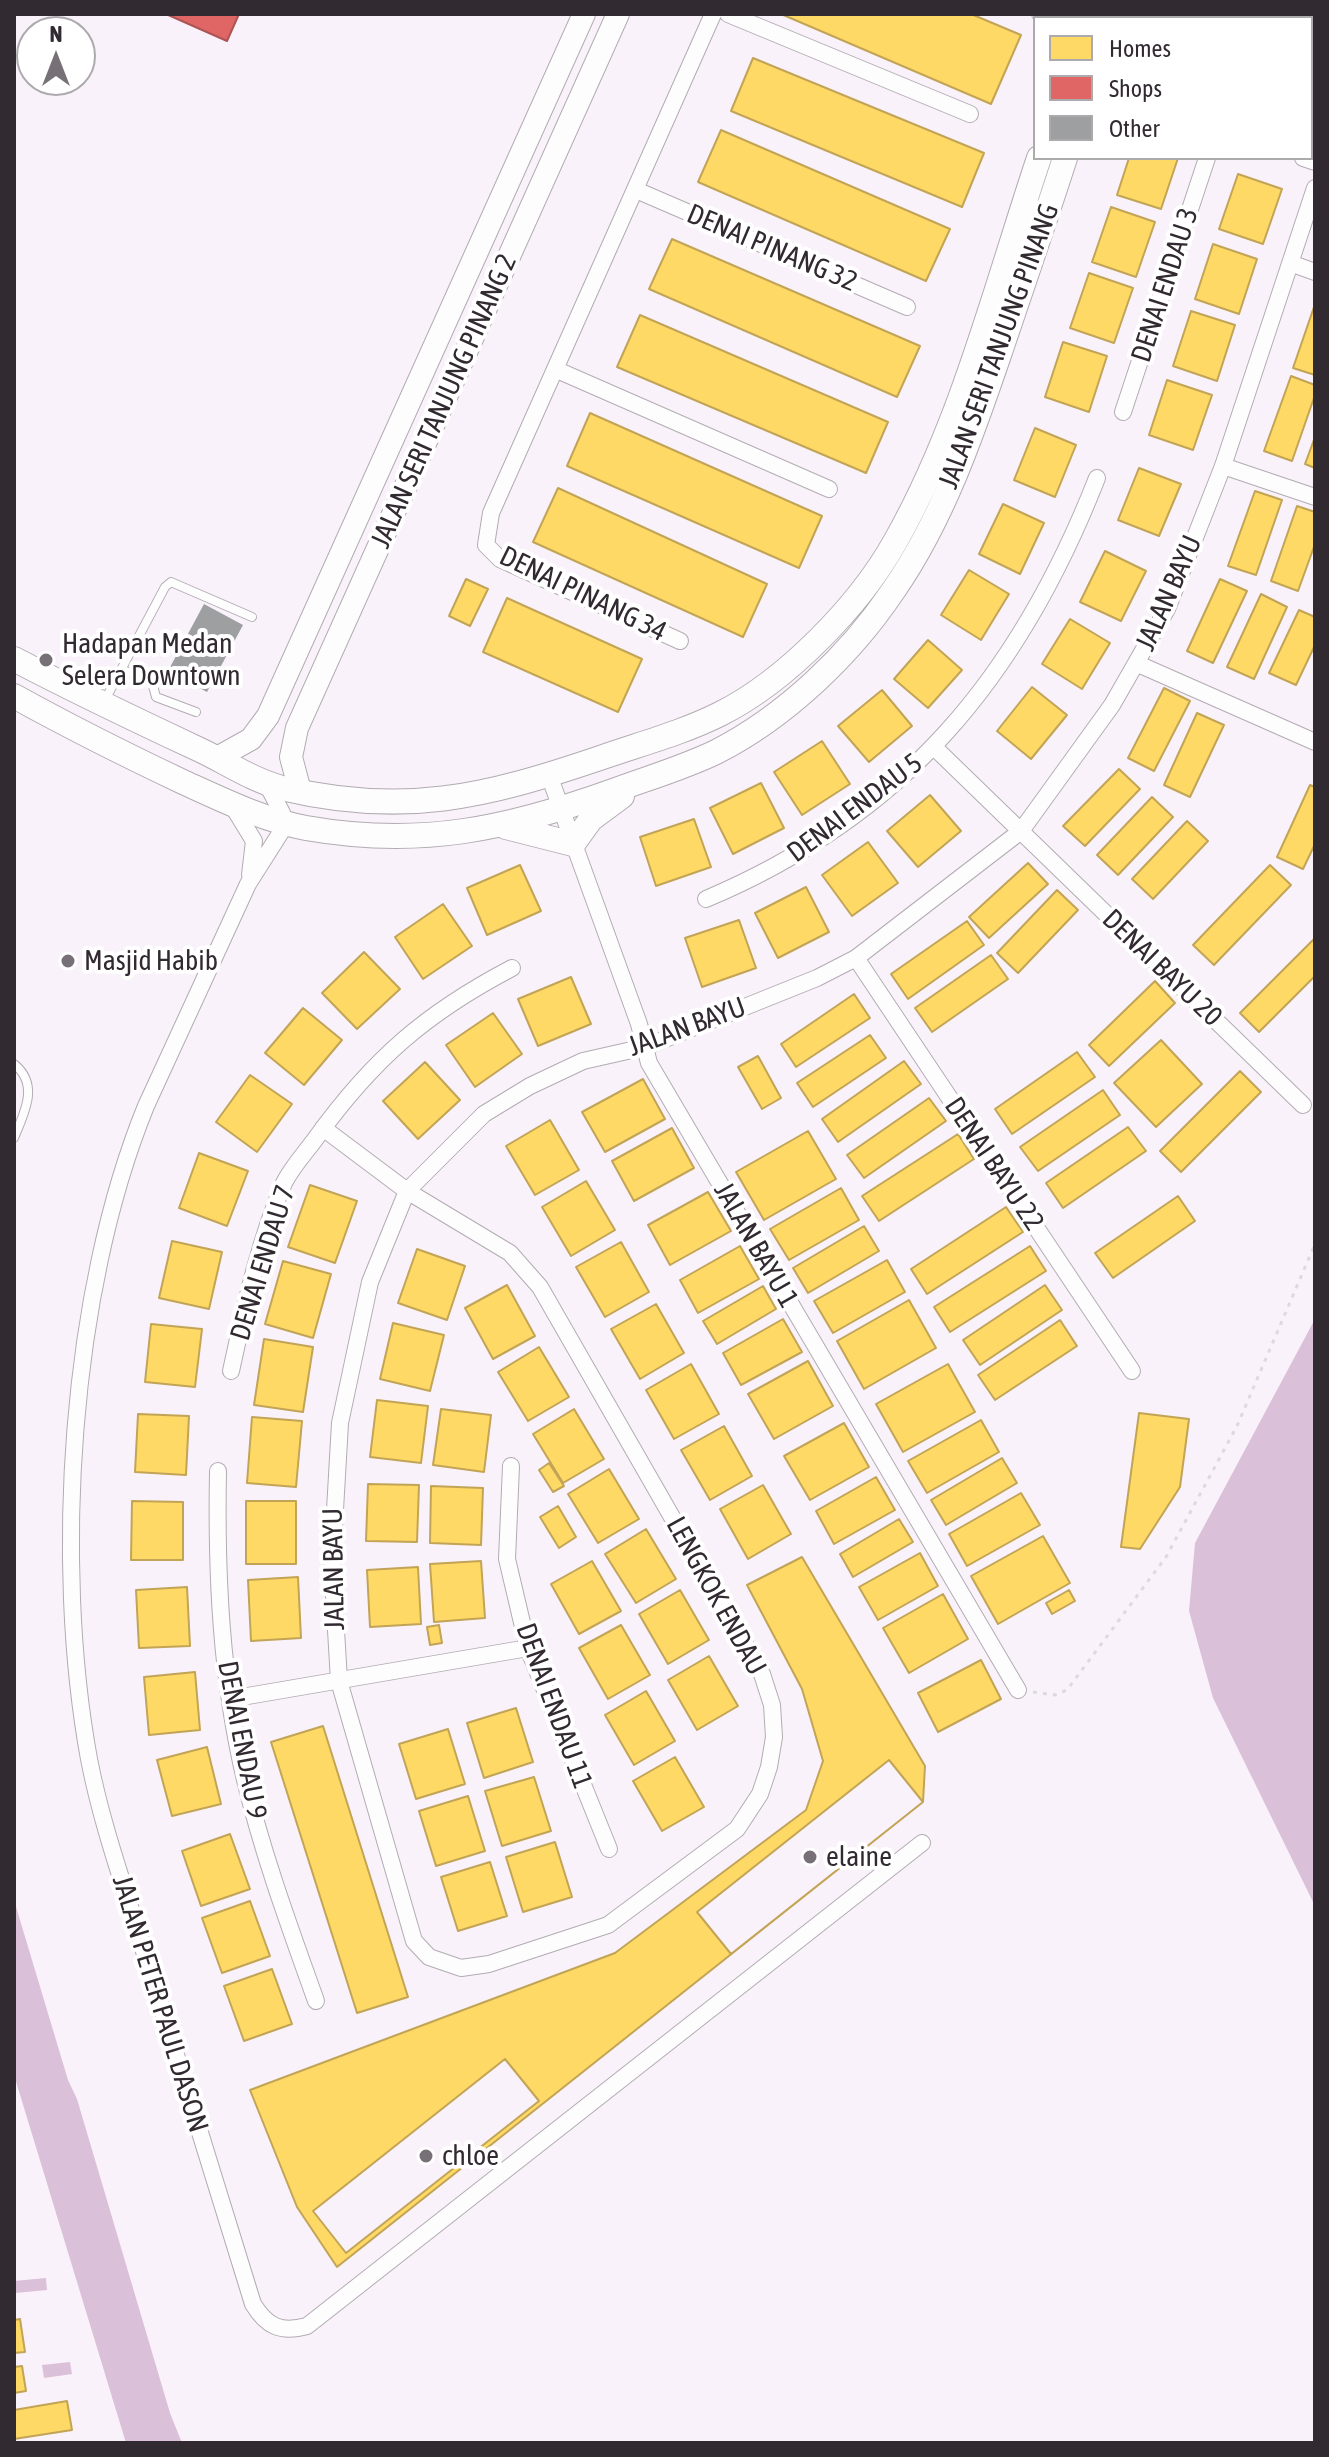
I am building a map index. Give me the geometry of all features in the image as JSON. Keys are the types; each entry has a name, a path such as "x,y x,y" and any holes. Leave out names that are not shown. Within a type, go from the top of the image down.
{"main road":[{"name":"JALAN SERI TANJUNG PINANG","path":"14,659 261,781 364,802 453,800 549,775 721,713 801,653 864,589 894,543 951,421 1038,160"},
{"name":"JALAN SERI TANJUNG PINANG","path":"14,696 93,740 231,804 306,828 407,836 448,835 503,826 561,810 717,751 767,720 832,665 894,590 941,506 974,429 1064,160"},
{"path":"503,826 573,844 591,819 645,779"}],"street":[{"name":"JALAN SERI TANJUNG PINANG 2","path":"217,758 251,739 268,716 584,14"},
{"name":"JALAN SERI TANJUNG PINANG 2","path":"300,791 291,757 297,728 618,14"},
{"path":"713,14 557,370 829,489"},
{"path":"728,14 970,114"},
{"name":"DENAI ENDAU 3","path":"1123,412 1206,160"},
{"name":"JALAN BAYU","path":"414,1941 339,1681 332,1562 340,1423 370,1282 407,1191 484,1114 583,1061 645,1047 817,978 856,958 1021,831 1138,664 1167,609 1223,466 1315,188"},
{"name":"DENAI PINANG 32","path":"636,190 907,307"},
{"path":"1290,263 1315,272"},
{"name":"DENAI PINANG 34","path":"557,370 491,513 486,545 500,559 680,641"},
{"path":"1223,466 1315,497"},
{"name":"DENAI ENDAU 5","path":"706,899 752,879 821,840 881,796 935,748 1007,659 1051,582 1097,478"},
{"path":"1138,664 1315,742"},
{"name":"DENAI BAYU 20","path":"935,748 1303,1105"},
{"name":"JALAN BAYU 1","path":"549,775 649,1063 1018,1690"},
{"path":"261,781 276,799 282,822"},
{"name":"JALAN PETER PAUL DASON","path":"231,804 254,841 248,884"},
{"name":"JALAN PETER PAUL DASON","path":"282,822 277,841 248,884 135,1133 102,1251 78,1390 72,1496 72,1572 82,1705 100,1806 253,2304 260,2316 273,2328 291,2331 307,2326 922,1843"},
{"name":"DENAI BAYU 22","path":"856,958 1132,1371"},
{"name":"DENAI ENDAU 7","path":"231,1371 268,1225 286,1179 363,1079 412,1030 456,997 512,968"},
{"name":"LENGKOK ENDAU","path":"323,1128 407,1191 510,1253 540,1287 762,1674 772,1705 774,1737 760,1794 737,1829 608,1925 489,1964 461,1968 429,1957 414,1941"},
{"name":"DENAI ENDAU 11","path":"511,1466 507,1559 528,1648 609,1849"},
{"name":"DENAI ENDAU 9","path":"218,1471 217,1571 230,1699 245,1779 267,1859 316,2001"},
{"path":"230,1699 528,1648"}],"lane":[{"path":"103,704 165,587 171,582 252,617"},
{"path":"123,670 152,682 156,697 196,712"},
{"path":"14,1064 27,1080 29,1093 14,1138"}],"path":[{"path":"1018,1690 1055,1695 1067,1690 1166,1557 1237,1426 1315,1244"}],"shaded area":[{"path":"1315,1319 1315,1906 1213,1698 1189,1611 1195,1543"},
{"path":"14,1900 170,2413 182,2443 126,2443 14,2075"},
{"path":"46,2278 47,2290 15,2293 14,2281"},
{"path":"70,2362 72,2374 44,2378 42,2365"}],"building: Homes":[{"path":"781,14 971,14 1021,35 991,104"},
{"path":"1212,14 1218,16 1176,16"},
{"path":"1315,14 1315,39 1313,16 1290,16"},
{"path":"1313,49 1315,50 1313,101"},
{"path":"753,58 984,153 962,207 731,111"},
{"path":"721,130 950,229 926,281 698,182"},
{"path":"1128,160 1177,160 1161,209 1117,195"},
{"path":"1238,174 1282,189 1263,244 1219,229"},
{"path":"1111,207 1155,222 1136,277 1092,262"},
{"path":"672,239 920,346 897,397 649,289"},
{"path":"1213,244 1257,259 1239,314 1195,299"},
{"path":"1089,273 1133,288 1114,343 1070,328"},
{"path":"1315,304 1315,375 1293,368"},
{"path":"1191,311 1235,325 1217,381 1173,366"},
{"path":"640,315 888,422 866,473 617,367"},
{"path":"1063,342 1107,356 1089,412 1045,397"},
{"path":"1291,376 1315,385 1315,395 1292,461 1264,451"},
{"path":"1167,380 1212,395 1193,450 1149,435"},
{"path":"590,413 822,516 799,568 567,466"},
{"path":"1035,428 1076,445 1055,497 1014,480"},
{"path":"1315,437 1315,468 1305,464"},
{"path":"1139,468 1181,484 1159,536 1118,520"},
{"path":"558,488 767,584 743,637 533,542"},
{"path":"1255,491 1282,500 1256,575 1228,566"},
{"path":"1003,504 1044,523 1020,574 979,554"},
{"path":"1297,506 1315,512 1315,544 1298,591 1271,581"},
{"path":"1105,551 1146,571 1121,621 1080,602"},
{"path":"969,570 1009,594 981,640 941,615"},
{"path":"466,579 488,589 470,626 449,616"},
{"path":"1220,579 1247,591 1213,663 1187,651"},
{"path":"1261,594 1287,607 1254,679 1227,667"},
{"path":"507,598 642,659 618,712 483,652"},
{"path":"1299,610 1315,617 1315,645 1296,685 1269,673"},
{"path":"1070,619 1110,643 1082,689 1042,664"},
{"path":"928,640 962,670 928,708 894,679"},
{"path":"1032,687 1067,715 1031,759 997,731"},
{"path":"1164,688 1190,701 1154,771 1128,758"},
{"path":"882,690 912,726 869,762 838,726"},
{"path":"1197,713 1224,725 1190,797 1164,785"},
{"path":"822,741 850,784 802,815 774,772"},
{"path":"1119,769 1140,789 1085,846 1063,826"},
{"path":"761,783 784,828 733,854 710,808"},
{"path":"1310,785 1315,787 1315,844 1303,869 1277,857"},
{"path":"930,795 961,831 918,867 887,831"},
{"path":"1152,797 1173,817 1118,875 1097,855"},
{"path":"694,819 711,867 656,886 640,837"},
{"path":"1187,821 1208,841 1153,899 1132,879"},
{"path":"868,842 898,883 852,916 822,875"},
{"path":"1028,863 1048,884 989,938 969,917"},
{"path":"520,865 541,911 487,935 467,888"},
{"path":"1270,865 1291,885 1214,965 1193,945"},
{"path":"806,887 829,932 778,958 755,913"},
{"path":"1057,890 1078,910 1018,973 997,953"},
{"path":"443,904 472,946 423,979 395,937"},
{"path":"739,920 756,968 702,987 685,938"},
{"path":"967,921 984,945 908,999 891,974"},
{"path":"1315,938 1315,976 1259,1032 1240,1013"},
{"path":"364,952 400,989 357,1029 322,993"},
{"path":"991,955 1008,979 932,1032 915,1008"},
{"path":"571,977 591,1024 538,1046 518,999"},
{"path":"1155,981 1175,1003 1109,1066 1089,1045"},
{"path":"854,994 870,1018 796,1067 781,1044"},
{"path":"303,1008 342,1040 304,1085 265,1053"},
{"path":"493,1013 522,1054 475,1087 446,1045"},
{"path":"870,1035 886,1058 813,1107 797,1083"},
{"path":"1161,1040 1202,1084 1156,1127 1114,1083"},
{"path":"1077,1052 1095,1077 1012,1134 995,1109"},
{"path":"758,1056 781,1098 762,1109 738,1067"},
{"path":"904,1061 921,1084 838,1142 822,1119"},
{"path":"425,1062 460,1100 418,1139 383,1101"},
{"path":"1240,1071 1261,1092 1181,1172 1160,1151"},
{"path":"250,1075 292,1104 257,1152 216,1122"},
{"path":"643,1079 665,1119 605,1152 582,1112"},
{"path":"1103,1090 1120,1115 1038,1171 1020,1147"},
{"path":"929,1098 946,1121 864,1178 847,1155"},
{"path":"550,1120 579,1170 535,1195 506,1146"},
{"path":"1128,1127 1146,1151 1063,1208 1046,1183"},
{"path":"672,1128 694,1168 634,1201 612,1161"},
{"path":"808,1131 836,1179 764,1220 736,1172"},
{"path":"958,1134 974,1159 879,1221 862,1196"},
{"path":"199,1153 248,1171 227,1226 179,1208"},
{"path":"586,1181 615,1230 571,1256 542,1207"},
{"path":"310,1185 357,1201 335,1263 288,1247"},
{"path":"841,1188 859,1220 789,1260 770,1229"},
{"path":"708,1192 731,1231 670,1265 648,1225"},
{"path":"1178,1196 1195,1221 1113,1278 1095,1253"},
{"path":"1006,1207 1023,1232 927,1294 911,1269"},
{"path":"864,1226 879,1251 808,1293 793,1268"},
{"path":"172,1241 222,1252 209,1309 159,1298"},
{"path":"621,1242 649,1292 605,1317 576,1267"},
{"path":"740,1246 759,1279 698,1313 680,1280"},
{"path":"1030,1246 1046,1271 950,1332 934,1307"},
{"path":"417,1249 465,1266 447,1320 398,1303"},
{"path":"887,1260 905,1292 833,1333 814,1301"},
{"path":"283,1261 331,1274 313,1338 265,1324"},
{"path":"507,1285 535,1336 493,1359 465,1308"},
{"path":"1045,1285 1062,1310 980,1365 963,1340"},
{"path":"763,1286 776,1309 717,1344 703,1321"},
{"path":"909,1300 936,1348 864,1389 837,1341"},
{"path":"656,1304 684,1353 640,1379 611,1329"},
{"path":"783,1319 802,1352 741,1385 723,1353"},
{"path":"1060,1320 1077,1346 995,1400 978,1375"},
{"path":"393,1323 444,1335 430,1391 380,1379"},
{"path":"151,1324 202,1329 195,1387 145,1382"},
{"path":"264,1339 313,1347 303,1412 254,1405"},
{"path":"539,1347 569,1397 528,1421 498,1372"},
{"path":"808,1361 833,1406 774,1439 748,1394"},
{"path":"691,1364 719,1414 674,1439 646,1390"},
{"path":"948,1364 975,1412 903,1452 876,1404"},
{"path":"377,1400 428,1406 421,1463 370,1457"},
{"path":"441,1409 491,1415 484,1472 433,1465"},
{"path":"574,1409 604,1459 563,1483 533,1434"},
{"path":"1139,1413 1189,1419 1180,1487 1140,1549 1121,1547"},
{"path":"138,1414 189,1416 186,1475 135,1472"},
{"path":"252,1417 302,1421 296,1487 247,1483"},
{"path":"981,1420 999,1452 927,1493 908,1461"},
{"path":"844,1423 869,1467 810,1500 784,1456"},
{"path":"724,1426 752,1476 710,1500 681,1450"},
{"path":"1002,1458 1017,1483 946,1525 931,1500"},
{"path":"549,1463 564,1486 553,1492 539,1470"},
{"path":"609,1469 639,1519 598,1543 568,1494"},
{"path":"876,1477 895,1510 834,1544 816,1511"},
{"path":"368,1484 419,1485 417,1542 366,1541"},
{"path":"763,1485 791,1534 748,1559 720,1509"},
{"path":"431,1486 483,1488 481,1545 430,1543"},
{"path":"1021,1493 1040,1525 967,1566 949,1534"},
{"path":"132,1501 183,1502 183,1560 131,1560"},
{"path":"246,1501 296,1501 296,1564 246,1564"},
{"path":"558,1506 576,1537 559,1548 540,1517"},
{"path":"899,1519 913,1542 853,1577 840,1554"},
{"path":"646,1529 676,1579 636,1603 605,1554"},
{"path":"1043,1536 1070,1583 998,1624 971,1576"},
{"path":"920,1553 938,1586 878,1620 859,1587"},
{"path":"802,1557 925,1766 923,1802 337,2267 297,2207 250,2090 615,1953 806,1810 823,1761 802,1689 747,1585"},
{"path":"481,1561 485,1618 434,1622 430,1564"},
{"path":"592,1561 621,1611 579,1634 551,1584"},
{"path":"418,1567 421,1624 370,1627 367,1570"},
{"path":"298,1577 301,1638 251,1641 248,1580"},
{"path":"187,1587 190,1646 139,1648 136,1590"},
{"path":"680,1590 709,1640 668,1664 639,1614"},
{"path":"1069,1590 1075,1601 1052,1614 1046,1603"},
{"path":"943,1594 968,1639 909,1673 883,1628"},
{"path":"439,1625 442,1643 430,1645 427,1627"},
{"path":"621,1625 650,1675 608,1699 579,1648"},
{"path":"709,1656 738,1706 697,1730 668,1680"},
{"path":"981,1660 1001,1699 938,1732 918,1693"},
{"path":"195,1672 200,1730 149,1735 144,1677"},
{"path":"646,1691 675,1741 634,1765 605,1715"},
{"path":"516,1708 533,1762 484,1778 467,1723"},
{"path":"323,1726 408,1997 357,2013 271,1742"},
{"path":"448,1729 465,1784 416,1799 399,1744"},
{"path":"207,1747 221,1804 172,1816 157,1760"},
{"path":"675,1757 704,1807 662,1831 633,1781"},
{"name":"elaine","path":"889,1760 923,1802 731,1954 697,1912"},
{"path":"534,1777 551,1831 502,1846 485,1791"},
{"path":"468,1796 485,1851 436,1866 419,1811"},
{"path":"230,1834 250,1889 201,1906 182,1851"},
{"path":"555,1842 572,1897 523,1912 506,1857"},
{"path":"490,1862 507,1916 458,1931 441,1877"},
{"path":"250,1901 270,1956 222,1973 202,1918"},
{"path":"272,1969 292,2024 244,2041 224,1986"},
{"name":"chloe","path":"505,2059 539,2101 346,2253 313,2211"},
{"path":"20,2319 25,2352 14,2353 14,2320"},
{"path":"22,2366 26,2391 14,2393 14,2367"},
{"path":"67,2401 72,2430 14,2439 14,2410"}],"building: Shops":[{"path":"166,14 239,14 227,41"}],"building: Other":[{"path":"204,604 243,625 207,692 168,671"}],"place":[{"name":"Hadapan Medan Selera Downtown","path":"46,660"},
{"name":"Masjid Habib","path":"68,961"},
{"name":"elaine","path":"810,1857"},
{"name":"chloe","path":"426,2156"}]}
